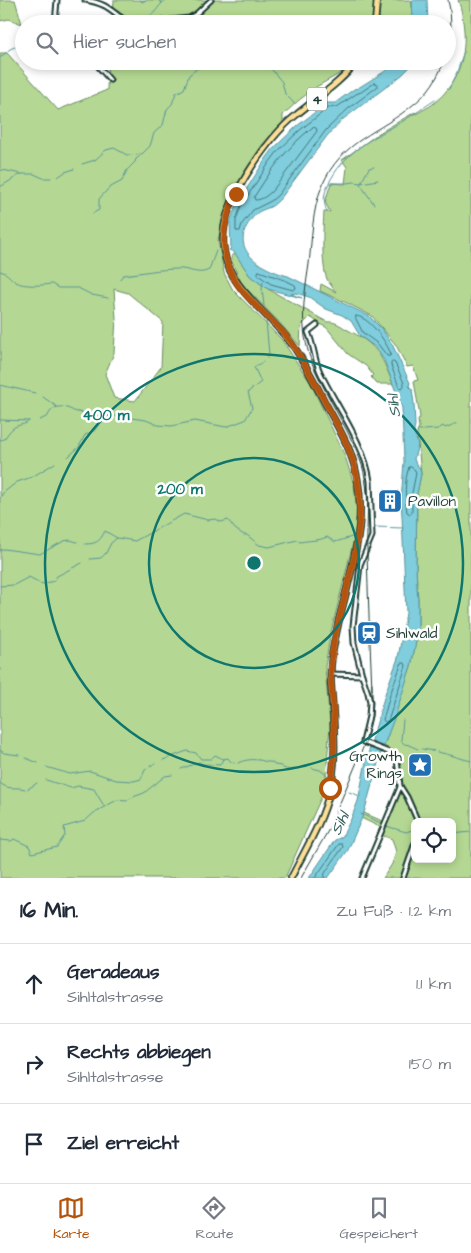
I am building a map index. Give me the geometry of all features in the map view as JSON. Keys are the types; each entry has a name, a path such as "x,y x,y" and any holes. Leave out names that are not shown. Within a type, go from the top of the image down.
{"main road":[{"path":"376,15 377,0"},
{"name":"4","path":"291,878 329,795 334,741 331,674 334,646 359,532 360,500 356,471 342,434 301,358 282,332 246,295 232,276 224,254 223,235 234,199 272,139 295,116 342,78 349,70"}],"street":[{"path":"56,15 57,2 60,0"},
{"path":"85,0 104,5 118,15"},
{"path":"194,15 211,0"},
{"path":"101,70 110,80"},
{"path":"318,325 308,332 316,364 362,453 369,472 370,481 372,536 360,565 353,626 354,643 370,702 370,716 363,742 386,750 398,759 400,786 362,878"},
{"path":"331,674 362,675"},
{"path":"400,786 416,818"},
{"path":"403,878 411,855"}],"green space":[{"path":"0,0 15,0 19,15 15,15 15,21 9,19 0,21"},
{"path":"114,0 411,0 412,9 411,15 113,14"},
{"path":"458,0 471,0 471,878 383,878 392,864 396,852 392,839 381,835 384,829 361,818 364,813 387,823 403,786 398,754 384,746 411,666 418,632 416,566 417,494 421,474 417,433 420,417 414,381 418,380 413,366 407,367 396,345 372,316 320,291 321,284 336,292 325,273 323,246 324,212 330,212 325,202 331,183 345,184 347,167 342,160 379,133 431,105 448,89 461,62 464,41 463,19"},
{"path":"0,53 7,53 15,62 15,70 22,70 58,110 107,90 108,70 343,70 316,87 283,115 283,122 262,145 229,201 218,240 224,273 233,290 282,340 310,382 345,456 354,485 357,513 354,539 330,636 325,667 330,725 325,789 285,878 0,878","holes":["114,289 128,293 163,322 161,367 135,401 114,398 105,374 114,353 116,318"]},
{"path":"236,254 250,276 268,289 327,322 339,325 365,340 381,357 393,384 377,384 366,366 348,354 327,328 310,317 301,326 300,346 242,284 231,260 232,255"}],"water":[{"path":"412,0 427,0 428,15 413,15"},
{"path":"387,70 407,70 342,120 327,136 281,198 272,206 255,215 247,226 243,237 244,246 256,262 369,316 382,329 392,344 410,383 409,386 412,389 414,404 414,431 418,445 414,459 420,468 421,474 417,494 416,566 418,632 411,666 380,756 364,813 348,850 328,878 309,878 335,840 342,837 351,819 358,801 366,761 385,694 398,658 406,613 401,501 404,462 402,408 384,360 375,347 360,336 351,321 342,315 326,309 309,297 296,293 291,294 302,298 268,289 250,276 234,252 229,250 231,248 230,222 237,204 274,148 297,126 327,103 335,103"}],"waterway":[{"path":"140,0 142,2 146,0"},
{"path":"158,0 162,3 166,0"},
{"path":"151,15 162,3"},
{"path":"0,58 15,47"},
{"path":"449,89 463,54"},
{"path":"82,164 95,160 106,150 114,148 127,155 142,154 150,146 154,133 163,125 167,109 172,104 176,93 184,89 189,75 195,70"},
{"path":"272,70 282,82 285,94 294,104"},
{"path":"327,212 324,199 325,192 331,179 345,160 362,145 435,100"},
{"path":"93,213 99,210 99,199 109,188 122,181 127,170 140,156"},
{"path":"361,183 369,168 374,167"},
{"path":"58,177 74,169"},
{"path":"0,170 21,174"},
{"path":"0,187 21,174 34,174 43,178 51,178"},
{"path":"329,183 361,183 378,180"},
{"path":"360,184 374,204"},
{"path":"120,279 123,275 164,270 182,269 205,272 209,270 216,251"},
{"path":"0,271 6,273 19,284 52,284 58,288 78,288 92,295 108,298"},
{"path":"263,282 264,306"},
{"path":"266,321 269,354 267,358"},
{"path":"40,420 48,416 53,409 61,407 77,412 94,413 105,418 116,416 146,420 158,425 171,426 195,421 226,427 245,420 252,408 248,392 261,382 254,367 263,362"},
{"path":"0,385 35,393"},
{"path":"43,397 57,407"},
{"path":"68,457 79,447 85,435 94,431 104,419"},
{"path":"0,420 29,421"},
{"path":"0,440 4,439 15,427 29,421"},
{"path":"424,430 438,429 443,426 445,428 457,423"},
{"path":"0,498 3,493 17,482 32,477 55,463"},
{"path":"85,544 98,541 105,531 117,538 135,541 184,514 208,520 216,519 221,522 228,520 235,529 247,535 259,545 269,547 297,540 300,542 327,537 335,542 355,536"},
{"path":"374,527 403,528"},
{"path":"90,559 101,558 111,543 117,538"},
{"path":"0,550 40,554 64,541 77,542"},
{"path":"0,586 14,585 29,577 42,584 54,581 57,576 82,563"},
{"path":"403,720 401,740 404,744"},
{"path":"405,744 418,749"},
{"path":"422,749 434,751 431,751"},
{"path":"0,750 4,753 19,755"},
{"path":"163,760 187,751 196,753 201,759 211,759 215,755 223,759"},
{"path":"437,752 471,761"},
{"path":"26,758 38,763"},
{"path":"181,769 199,762 220,765 223,759 228,758 234,763"},
{"path":"238,763 248,760 260,760 271,762 289,770 307,766"},
{"path":"46,767 70,774 90,771 116,780 134,781 141,779 145,770 155,763"},
{"path":"312,768 320,770 328,776"},
{"path":"0,840 11,841 14,839 29,846 32,853 57,847 65,835 64,827 85,821 95,812 117,800 126,801 144,793 165,776 172,775"},
{"path":"46,780 71,788 78,786 94,789 104,806"},
{"path":"0,783 9,788 25,789"},
{"path":"28,789 37,783"},
{"path":"349,792 360,796"},
{"path":"361,814 383,824"},
{"path":"386,826 406,832 411,830"},
{"path":"456,834 471,832"}],"railway":[{"path":"448,0 450,15"},
{"path":"372,690 367,567 368,514 365,478 355,447 310,359 304,328 305,296 316,205 330,170 350,147 419,100 432,85 440,70"},
{"path":"301,878 329,829 365,743 372,715 372,683"}],"place":[{"name":"Pavillon","path":"390,501"},
{"name":"Sihlwald","path":"369,633"},
{"name":"Growth Rings","path":"420,765"}],"route":[{"path":"236,194 225,221 224,230 223,240 228,267 243,292 277,326 291,342 301,358 347,445 353,460 359,490 360,526 331,662 334,756 330,788"}],"water label":[{"name":"Sihl","path":"393,406"},
{"name":"Sihl","path":"339,823"}]}
